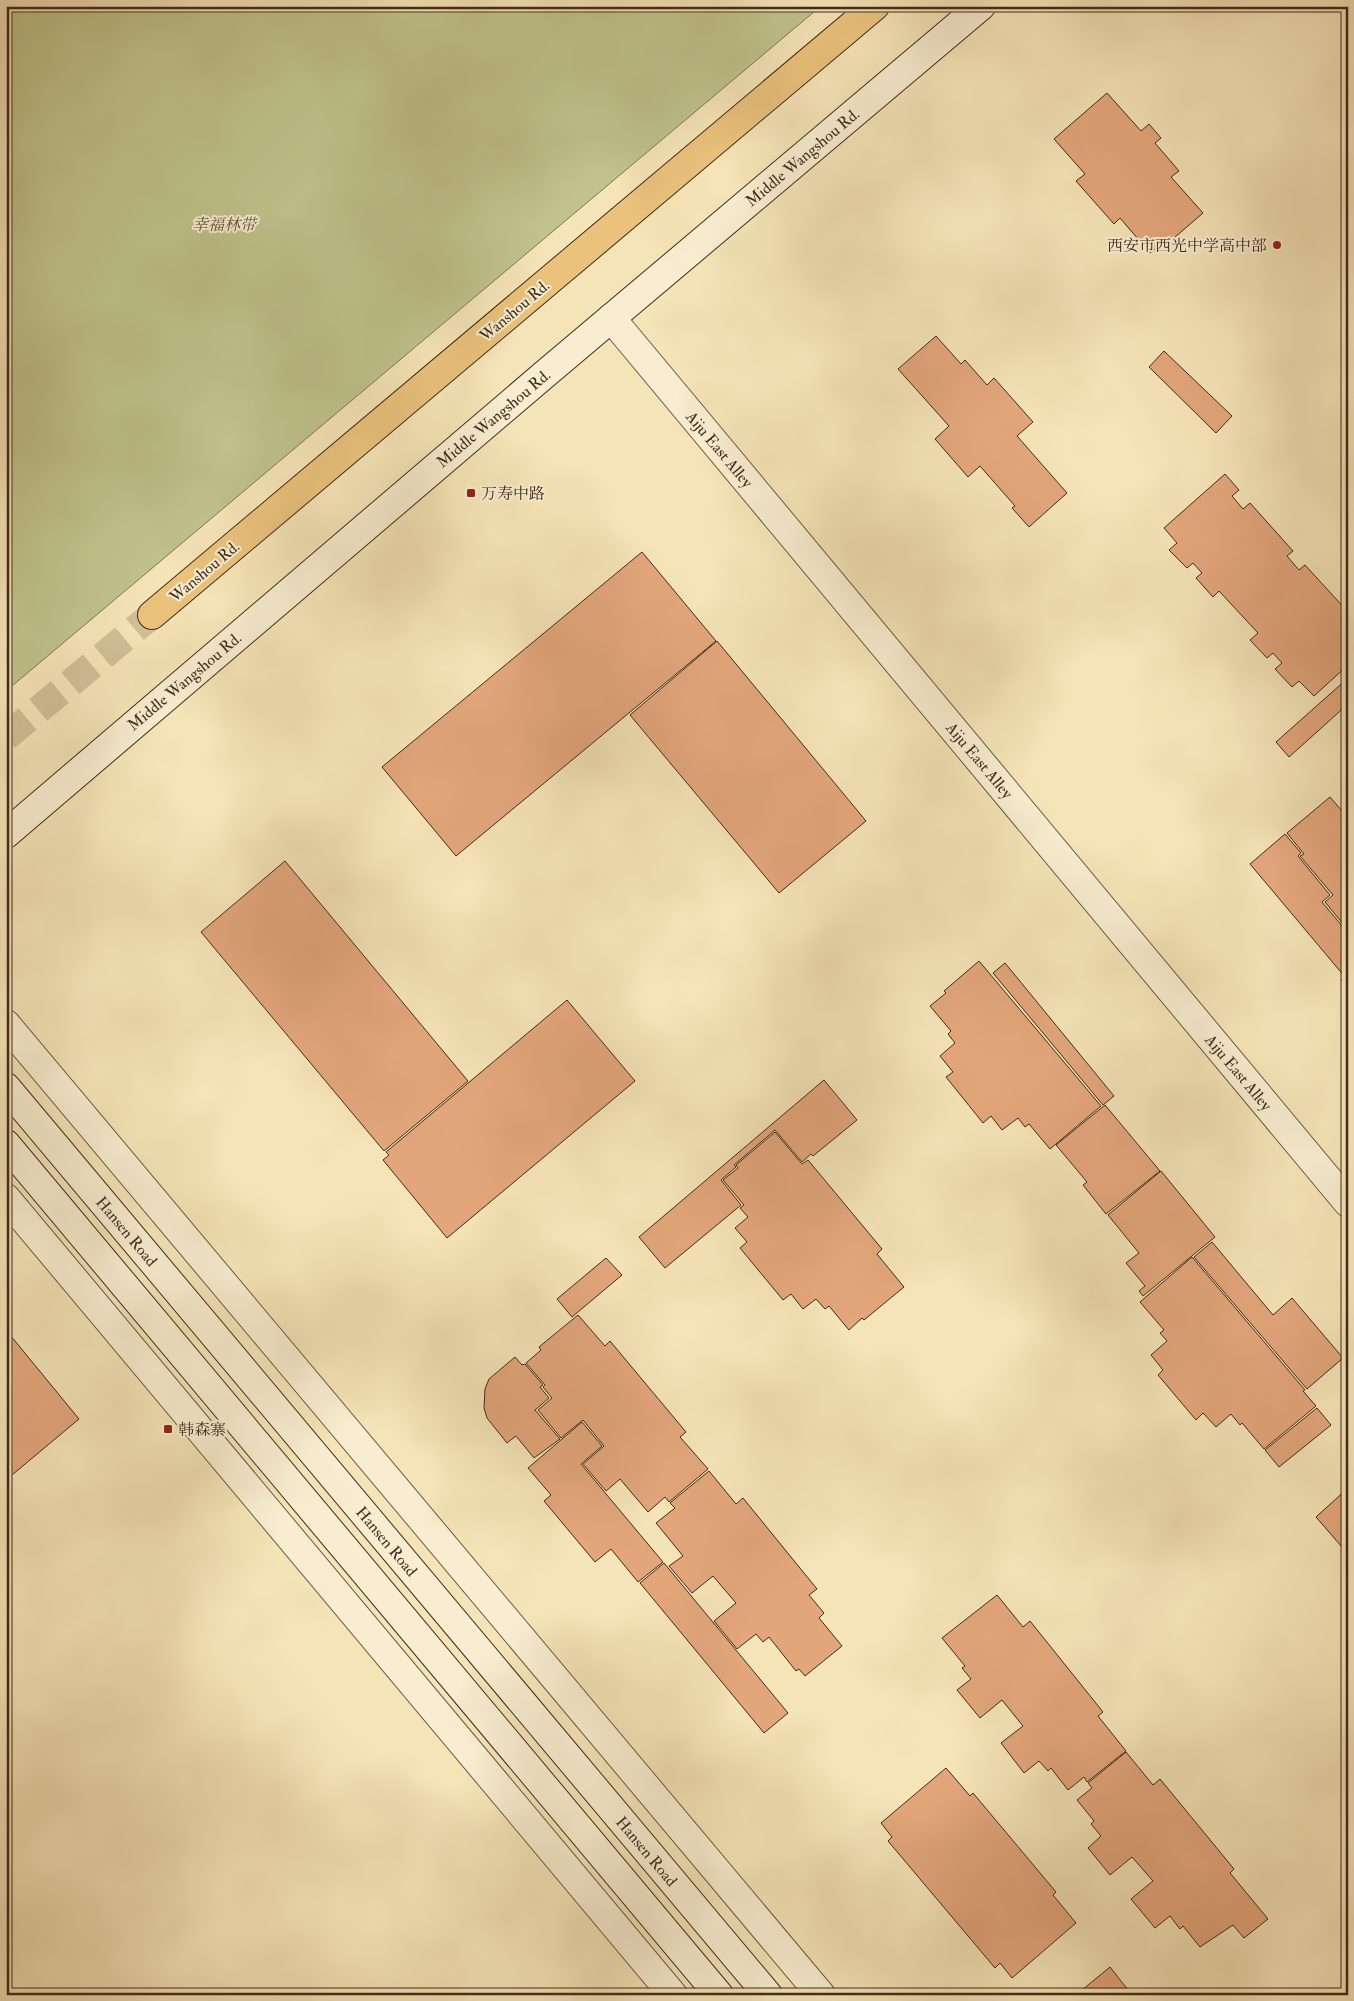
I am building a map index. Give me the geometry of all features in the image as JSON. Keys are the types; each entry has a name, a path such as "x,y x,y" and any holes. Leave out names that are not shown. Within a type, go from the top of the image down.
{"main road":[{"name":"Wanshou Rd.","path":"152,614 875,6"},
{"name":"Middle Wangshou Rd.","path":"6,834 19,817 981,6"},
{"name":"Aiju East Alley","path":"611,318 1348,1203"},
{"path":"6,1024 821,1995"},
{"name":"Hansen Road","path":"6,1087 768,1995"},
{"path":"6,1144 719,1995"},
{"path":"6,1198 673,1995"}],"green space":[{"name":"幸福林带","path":"6,6 821,6 6,691"}],"building":[{"path":"1107,93 1141,131 1149,124 1161,138 1155,143 1179,171 1171,177 1203,213 1167,244 1164,242 1150,253 1120,218 1114,224 1076,181 1085,174 1054,139"},
{"path":"936,336 961,364 965,360 987,385 994,378 1033,422 1017,436 1067,493 1029,527 1012,508 1015,506 980,466 968,477 935,439 949,426 898,369"},
{"path":"1164,351 1232,416 1216,433 1149,367"},
{"path":"1225,474 1239,490 1232,496 1243,509 1250,503 1293,551 1287,556 1299,570 1305,565 1348,612 1341,618 1348,624 1348,665 1314,696 1299,681 1292,687 1275,669 1282,663 1273,653 1267,658 1250,640 1258,633 1219,591 1213,597 1196,578 1202,573 1193,563 1187,568 1169,550 1177,543 1164,528"},
{"path":"642,552 716,641 456,856 382,767"},
{"path":"717,641 866,821 779,893 630,715"},
{"path":"1348,678 1348,704 1289,757 1276,742"},
{"path":"1330,797 1348,818 1348,930 1325,902 1333,895 1300,856 1304,854 1287,833"},
{"path":"1285,834 1301,853 1298,856 1330,895 1322,902 1348,933 1348,988 1341,980 1345,977 1250,864"},
{"path":"285,861 468,1081 384,1151 201,932"},
{"path":"979,961 1101,1106 1050,1149 1029,1124 1025,1127 1018,1118 1002,1130 991,1116 983,1123 946,1077 953,1072 940,1056 955,1043 948,1034 951,1031 930,1006 946,993 944,991"},
{"path":"1005,963 1114,1096 1103,1105 993,973"},
{"path":"567,1000 635,1081 447,1238 383,1160 389,1155 386,1152"},
{"path":"824,1080 857,1120 813,1156 811,1154 802,1162 775,1130 734,1165 736,1167 721,1180 741,1205 665,1268 639,1237"},
{"path":"1105,1105 1160,1171 1106,1214 1083,1185 1087,1182 1056,1145"},
{"path":"775,1132 802,1164 808,1160 882,1249 877,1254 904,1287 849,1330 829,1306 825,1309 816,1299 803,1309 791,1294 783,1300 740,1248 747,1242 735,1228 748,1217 740,1208 744,1205 723,1180 738,1168 736,1165"},
{"path":"1161,1171 1215,1237 1143,1296 1139,1291 1145,1286 1126,1263 1139,1253 1108,1215"},
{"path":"1212,1242 1273,1315 1292,1298 1343,1358 1307,1389 1194,1257"},
{"path":"1192,1257 1305,1390 1303,1391 1316,1406 1264,1449 1242,1423 1240,1425 1231,1414 1216,1427 1203,1413 1196,1420 1158,1375 1163,1370 1151,1355 1167,1341 1160,1333 1164,1330 1140,1302"},
{"path":"606,1258 622,1275 572,1317 557,1299"},
{"path":"578,1315 605,1346 610,1341 686,1432 680,1437 708,1469 669,1502 665,1497 648,1512 620,1479 606,1491 583,1464 604,1446 583,1420 561,1438 538,1410 552,1398 543,1387 545,1385 526,1363 541,1350 539,1347"},
{"path":"6,1330 79,1419 6,1480"},
{"path":"515,1357 522,1365 525,1364 543,1385 540,1387 549,1398 535,1410 560,1439 534,1458 516,1436 507,1443 487,1418 484,1408 485,1389 489,1379"},
{"path":"1317,1408 1331,1425 1279,1467 1265,1450"},
{"path":"582,1422 602,1446 581,1464 663,1562 638,1582 611,1549 595,1562 544,1501 551,1495 528,1468"},
{"path":"709,1471 736,1504 743,1498 817,1589 809,1595 824,1613 819,1618 842,1646 805,1676 799,1669 796,1671 769,1637 763,1642 756,1634 737,1649 714,1621 736,1603 713,1576 692,1593 669,1566 683,1556 656,1523 675,1508 670,1503"},
{"path":"1348,1488 1348,1554 1316,1517"},
{"path":"664,1563 788,1713 764,1733 640,1583"},
{"path":"997,1595 1023,1627 1030,1621 1103,1712 1098,1716 1126,1751 1087,1782 1084,1777 1068,1790 1051,1768 1048,1771 1039,1761 1024,1773 1001,1743 1023,1726 1002,1700 980,1718 957,1690 971,1679 962,1668 965,1666 942,1638"},
{"path":"1126,1752 1153,1785 1160,1779 1234,1869 1230,1873 1268,1919 1244,1938 1233,1925 1200,1947 1183,1926 1180,1929 1170,1916 1155,1928 1131,1899 1153,1881 1132,1857 1110,1875 1088,1848 1101,1836 1091,1824 1094,1821 1077,1800 1092,1788 1088,1783"},
{"path":"946,1768 970,1796 973,1793 1056,1892 1053,1895 1076,1923 1012,1978 1000,1963 995,1968 888,1841 892,1837 881,1823"},
{"path":"1110,1967 1132,1995 1076,1995"}],"tunnel":[{"path":"6,737 152,615"}],"place":[{"name":"西安市西光中学高中部","path":"1277,245"},
{"name":"万寿中路","path":"471,493"},
{"name":"韩森寨","path":"168,1429"}]}
